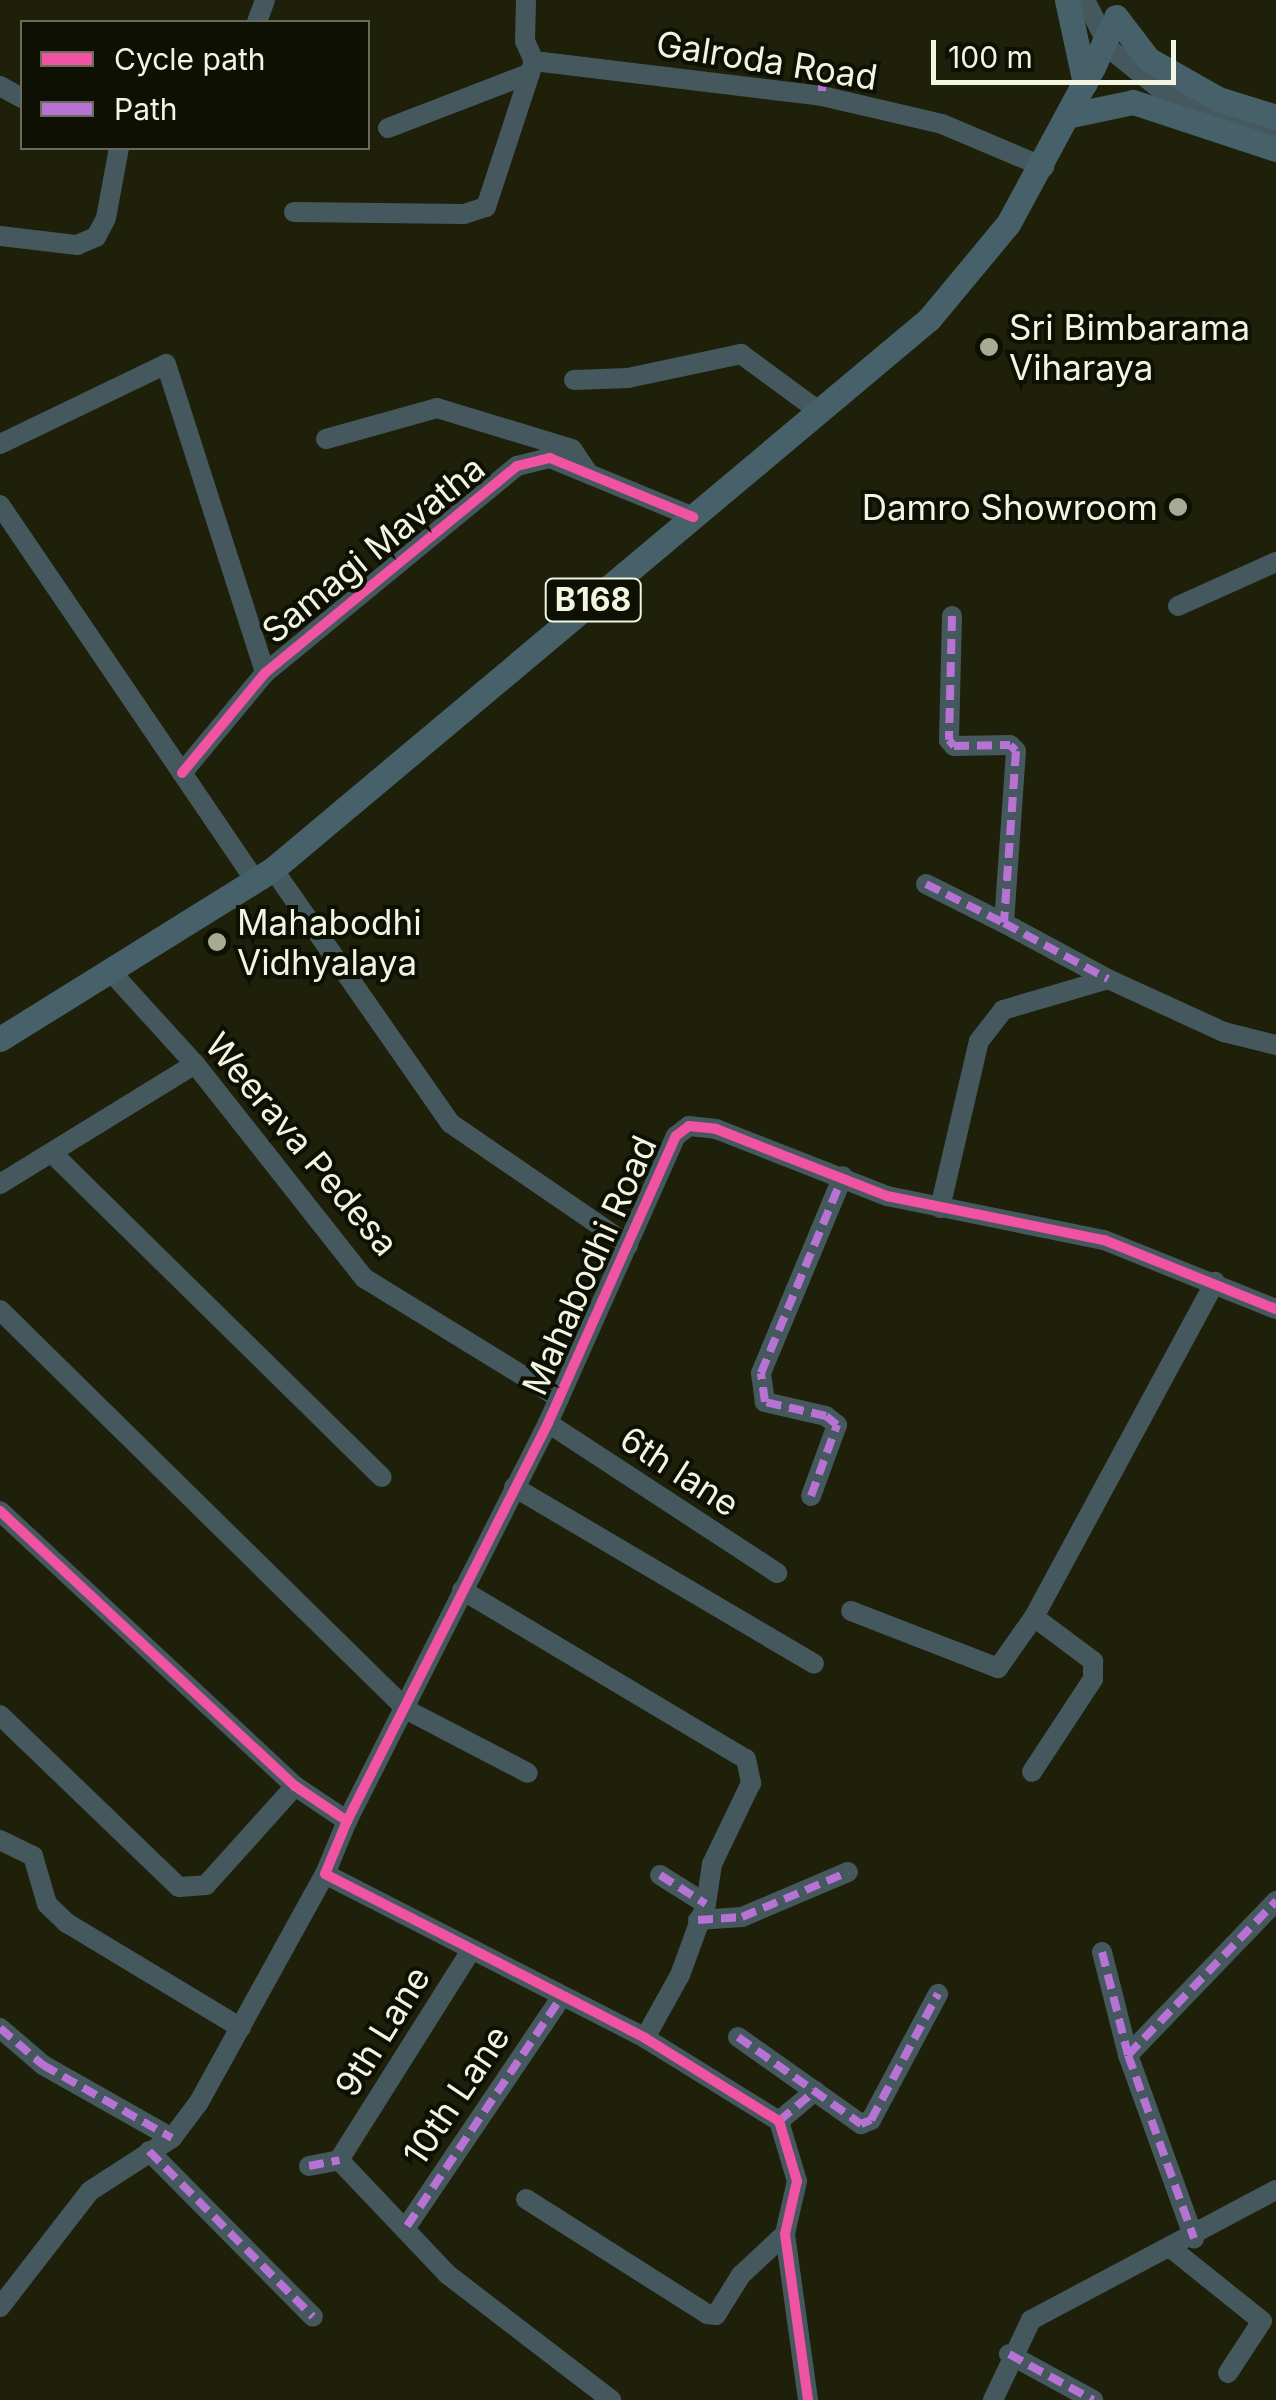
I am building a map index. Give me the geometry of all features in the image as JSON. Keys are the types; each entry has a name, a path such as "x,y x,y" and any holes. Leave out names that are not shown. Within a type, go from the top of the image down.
{"main road":[{"path":"1067,0 1089,75"},
{"path":"1117,10 1148,59 1218,99 1276,117"},
{"name":"B168","path":"0,1040 113,974 264,875 820,412 964,282 1044,167 1072,115 1117,10"},
{"path":"1072,115 1133,102 1276,149"}],"street":[{"path":"294,212 464,214 486,207 529,68 526,0"},
{"path":"1085,0 1110,49 1186,105 1276,136"},
{"path":"388,128 529,68"},
{"name":"Galroda Road","path":"529,68 822,96 942,124 1044,167"},
{"path":"1150,79 1276,128"},
{"path":"0,236 77,246 96,237 106,218 118,150"},
{"path":"574,380 628,378 741,354 820,412"},
{"path":"0,444 166,364 264,673"},
{"path":"326,438 437,408 572,449 588,471"},
{"name":"Samagi Mavatha","path":"182,773 264,673 517,466 550,458 693,517"},
{"path":"0,505 182,773 264,875 450,1123 628,1245"},
{"path":"1178,606 1276,562"},
{"path":"952,616 949,740 954,746 1010,745 1016,751 1004,923"},
{"path":"926,884 1108,979 1224,1032 1276,1045"},
{"name":"Weerava Pedesa","path":"113,974 196,1064 364,1278 559,1398"},
{"path":"940,1208 979,1041 1003,1010 1108,979"},
{"path":"0,1184 55,1156 196,1064"},
{"name":"Mahabodhi Road","path":"172,2138 241,2028 325,1874 346,1822 407,1710 462,1590 548,1423 676,1136 689,1126 716,1129 940,1208 1104,1240 1276,1309"},
{"path":"55,1156 382,1477"},
{"path":"812,1496 837,1425 826,1416 765,1402 761,1373 843,1176"},
{"path":"851,1612 998,1668 1034,1617 1215,1282"},
{"path":"0,1310 407,1710 528,1773"},
{"name":"6th lane","path":"548,1423 777,1574"},
{"path":"514,1487 814,1664"},
{"path":"0,1511 295,1786 346,1822"},
{"path":"462,1590 746,1758 751,1783 712,1864 702,1912 680,1975 645,2038"},
{"path":"1032,1772 1096,1670 1034,1617"},
{"path":"0,1715 179,1887 206,1885 295,1786"},
{"path":"0,1840 33,1856 47,1904 67,1922 241,2028"},
{"path":"660,1875 702,1912 742,1917 848,1872"},
{"path":"325,1874 560,1999 645,2038 779,2121 797,2180 785,2234 808,2400"},
{"path":"1128,2055 1276,1901"},
{"name":"9th Lane","path":"344,2152 470,1952"},
{"path":"1102,1952 1128,2055 1194,2238"},
{"path":"738,2037 861,2124 871,2120 938,1994"},
{"name":"10th Lane","path":"407,2226 560,1999"},
{"path":"0,2028 42,2065 172,2138"},
{"path":"779,2121 815,2091"},
{"path":"0,2307 90,2191 172,2138"},
{"path":"149,2151 312,2317"},
{"path":"309,2166 344,2152 447,2274 611,2400"},
{"path":"993,2400 1010,2354 1031,2320 1194,2238 1276,2190"},
{"path":"526,2200 707,2314 716,2315 741,2275 785,2234"},
{"path":"1172,2249 1262,2321 1228,2374"},
{"path":"1010,2354 1093,2400"}],"marked path":[{"path":"812,70 822,76 822,96"},
{"path":"952,616 949,740 954,746 1010,745 1016,751 1004,923 1108,979"},
{"path":"926,884 1004,923"},
{"path":"811,1496 837,1425 826,1416 765,1402 761,1373 843,1176"},
{"path":"698,1920 742,1917 848,1872"},
{"path":"660,1875 706,1904"},
{"path":"1128,2055 1276,1901"},
{"path":"1102,1952 1128,2055 1194,2238"},
{"path":"738,2037 861,2124 871,2120 938,1994"},
{"path":"407,2226 560,1999"},
{"path":"0,2028 43,2065 172,2138"},
{"path":"779,2121 815,2091"},
{"path":"149,2151 313,2317"},
{"path":"309,2166 339,2160"},
{"path":"1009,2354 1093,2400"}],"cycle path":[{"path":"182,773 265,673 517,466 550,458 693,517"},
{"path":"347,1821 548,1423 676,1136 689,1126 716,1129 887,1196 1104,1240 1276,1309"},
{"path":"0,1511 295,1786 347,1821 325,1874 645,2038 779,2121 797,2181 785,2234 808,2400"}],"place":[{"name":"Sri Bimbarama Viharaya","path":"989,347"},
{"name":"Damro Showroom","path":"1178,507"},
{"name":"Mahabodhi Vidhyalaya","path":"217,942"}]}
